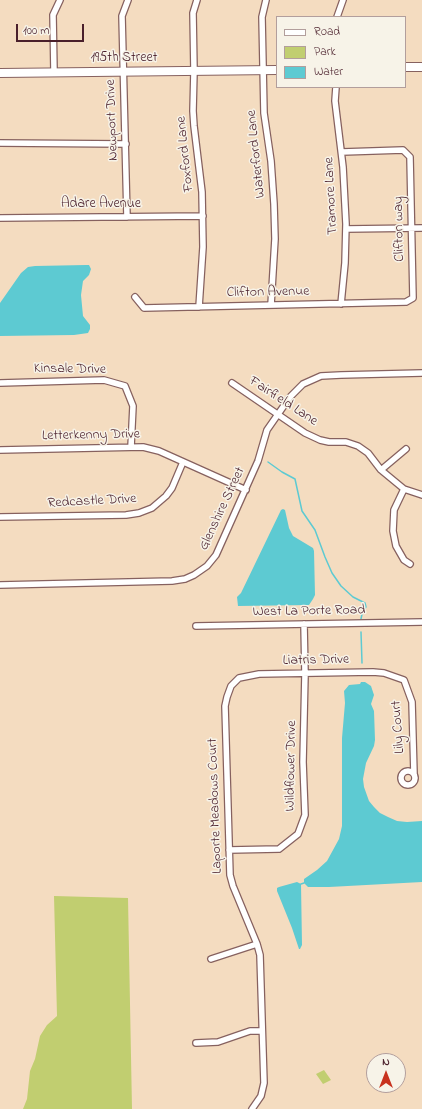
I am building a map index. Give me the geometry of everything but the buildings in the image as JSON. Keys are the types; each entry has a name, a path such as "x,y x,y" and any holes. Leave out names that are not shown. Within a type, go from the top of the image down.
{"street":[{"path":"54,72 53,15 60,0"},
{"name":"Newport Drive","path":"128,0 122,16 128,217"},
{"name":"Foxford Lane","path":"197,0 193,13 194,126 202,192 203,216 203,247 199,307"},
{"name":"Waterford Lane","path":"266,0 262,17 264,113 271,161 274,204 271,305"},
{"path":"337,16 343,0"},
{"path":"406,67 422,67"},
{"name":"195th Street","path":"0,72 276,70"},
{"name":"Tramore Lane","path":"336,88 335,100 342,152 346,229 341,304"},
{"path":"0,143 126,144"},
{"name":"Clifton way","path":"342,152 403,150 408,153 410,157 413,298 406,302"},
{"name":"Adare Avenue","path":"0,218 203,216"},
{"path":"346,229 422,228"},
{"name":"Clifton Avenue","path":"135,297 144,308 406,302"},
{"name":"Glenshire Street","path":"0,585 172,581 185,579 200,572 216,555 258,461 266,433 277,414 290,397 303,384 321,376 422,373"},
{"name":"Kinsale Drive","path":"0,382 104,380 125,386 133,406 131,447"},
{"name":"Fairfield Lane","path":"232,383 305,433 320,440 329,442 346,442 358,446 368,453 381,470 404,489 422,495"},
{"name":"Letterkenny Drive","path":"0,450 131,447 153,449 246,490"},
{"path":"381,470 406,449"},
{"name":"Redcastle Drive","path":"0,517 118,515 139,513 152,508 166,496 172,488 183,462"},
{"path":"404,489 394,510 393,531 396,546 404,560 410,564"},
{"name":"West La Porte Road","path":"196,626 422,622"},
{"name":"Wildflower Drive","path":"229,850 279,849 298,834 305,814 303,762 305,674 304,624"},
{"name":"Liatris Drive","path":"231,686 239,678 248,676 305,674 373,672 384,673 404,680"},
{"name":"Lily Court","path":"404,680 412,702 414,774"},
{"name":"Laporte Meadows Court","path":"231,686 225,706 231,881 257,944 260,955 263,1088 258,1101 252,1109"},
{"path":"211,959 257,944"},
{"path":"196,1043 218,1042 250,1031 262,1031"}],"green space":[{"path":"54,896 128,898 132,1109 23,1109 27,1099 30,1071 35,1059 40,1036 47,1025 57,1016"},
{"path":"324,1070 331,1080 323,1084 316,1074"}],"water":[{"path":"89,265 91,269 89,275 83,281 81,295 83,316 90,325 88,333 74,335 0,336 0,303 21,273 28,267"},
{"path":"281,510 285,510 289,528 293,536 313,548 315,595 309,605 238,606 237,597 241,593"},
{"path":"361,682 365,682 371,686 374,695 371,704 374,711 375,740 374,746 366,763 363,779 364,787 369,801 380,813 397,821 422,821 422,882 308,887 304,883 304,879 327,861 339,839 342,826 342,738 345,703 344,691 349,685 360,684"},
{"path":"297,882 301,884 302,945 300,949 277,891 277,888 279,887"}],"waterway":[{"path":"268,462 295,479 302,511 315,530 332,573 341,586 353,597 365,603 366,607 361,619"},
{"path":"361,632 362,663"}]}
